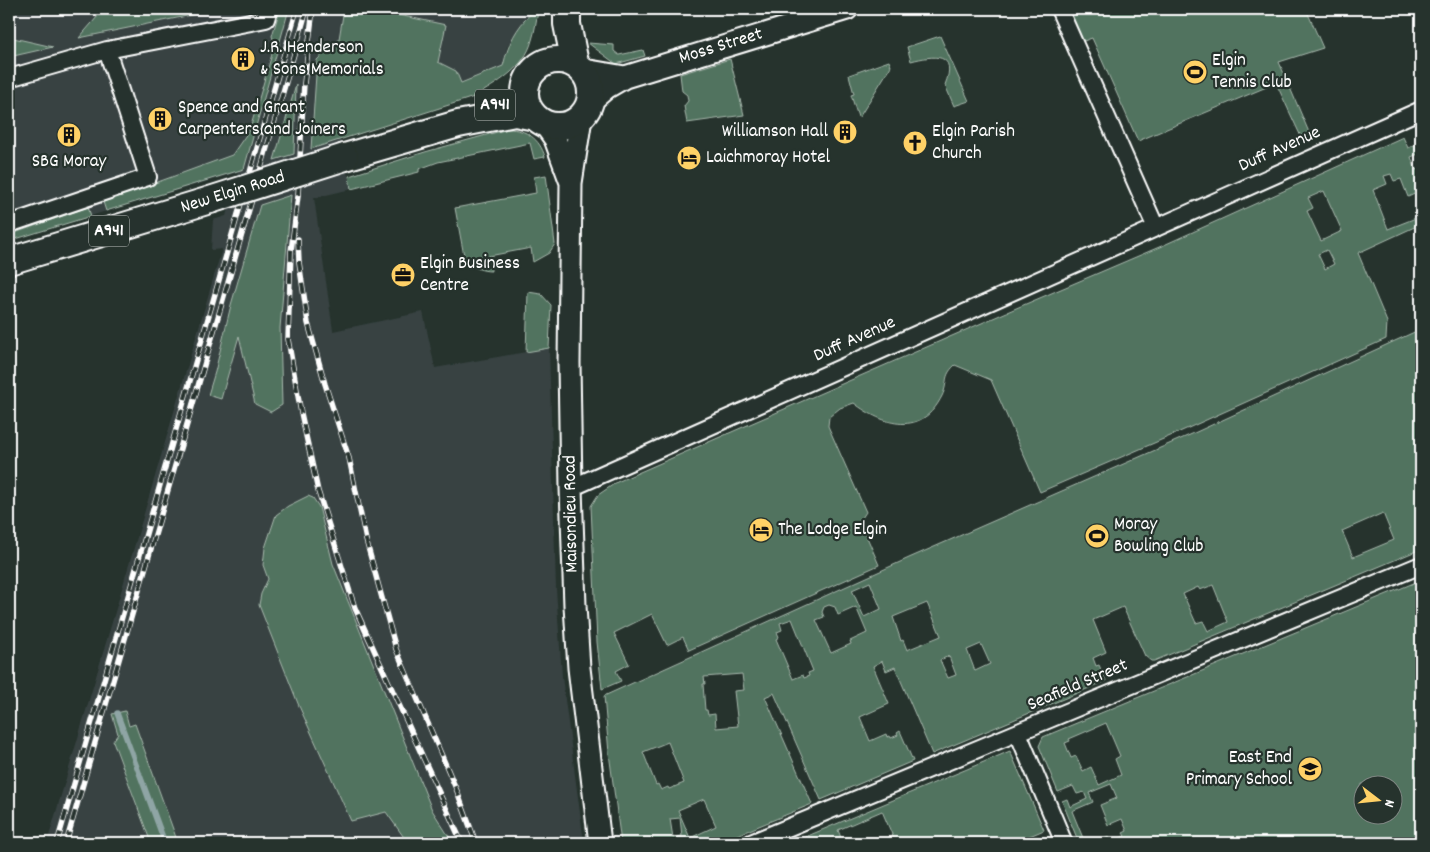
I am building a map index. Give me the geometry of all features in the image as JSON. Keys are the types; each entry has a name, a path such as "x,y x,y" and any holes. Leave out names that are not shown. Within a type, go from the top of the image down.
{"main road":[{"path":"554,9 554,26 550,50 526,86 526,103 539,119 558,126 566,125 586,109 592,90 590,80 580,67 567,24 567,9"},
{"path":"536,70 555,59 565,60 580,67"},
{"name":"New Elgin Road","path":"458,124 491,108 536,70"},
{"name":"New Elgin Road","path":"9,261 458,124 515,113 539,119"}],"street":[{"path":"9,78 106,50 266,19 269,9"},
{"name":"Moss Street","path":"586,109 606,88 625,77 847,9"},
{"path":"1059,10 1156,228"},
{"path":"9,224 148,177 106,50"},
{"name":"Moss Street","path":"580,67 625,77"},
{"name":"Maisondieu Road","path":"586,109 571,183 569,363 571,488 579,668 600,843"},
{"name":"Duff Avenue","path":"571,488 1421,110"},
{"name":"Maisondieu Road","path":"539,119 555,140 571,183"},
{"name":"Seafield Street","path":"751,843 1421,565"},
{"path":"1018,732 1064,843"}],"shaded area":[{"path":"9,9 538,9 538,12 532,12 507,47 504,66 461,83 340,140 351,189 314,198 333,331 423,312 435,368 549,348 556,589 562,677 584,843 178,843 135,725 129,726 125,711 118,734 113,741 151,843 47,843 222,249 211,250 213,220 226,216 238,172 9,240"}],"green space":[{"path":"104,9 163,9 183,15 204,9 221,9 79,38"},
{"path":"280,9 289,9 244,169 106,211 103,202 232,155 250,129 275,44 272,36"},
{"path":"344,9 370,9 446,25 438,62 456,71 461,83 503,66 510,43 517,31 532,12 538,12 532,40 517,67 474,97 311,149 317,60 339,39"},
{"name":"Elgin Tennis Club","path":"1068,9 1306,9 1323,48 1279,62 1311,137 1303,141 1276,83 1138,141 1092,38 1081,42"},
{"path":"940,36 969,101 954,106 945,85 948,74 946,61 935,57 911,61 907,47"},
{"path":"9,37 53,47 9,57"},
{"path":"588,43 614,45 614,51 619,55 643,50 645,56 616,64"},
{"path":"730,59 744,115 687,123 684,106 688,101 687,95 682,91 680,74"},
{"path":"889,61 891,66 858,117 851,95 854,94 849,75"},
{"path":"296,85 294,154 274,160"},
{"path":"508,129 515,129 531,136 540,145 545,157 534,159 530,143 438,162 419,169 419,172 351,189 349,176"},
{"path":"1421,130 1421,153 1411,157 1416,170 1421,168 1421,191 1408,197 1401,179 1394,181 1391,174 1384,176 1387,184 1373,190 1388,229 1421,216 1421,224 1358,253 1387,322 1386,339 1175,434 1040,492 991,380 955,365 948,373 944,391 934,409 924,418 913,422 902,424 890,422 854,403 840,408 829,417 828,426 866,512 860,521 879,565 689,650 683,637 667,645 652,614 614,633 629,664 616,671 621,681 602,689 597,642 591,506 598,495 617,482 1164,245 1403,137 1408,148 1420,143 1416,132","holes":["1324,191 1342,231 1321,241 1307,211 1313,208 1308,198","1327,250 1334,264 1325,269 1318,254"]},
{"path":"546,175 555,244 549,253 533,262 531,248 489,256 491,271 477,268 465,261 455,208 536,193 534,177"},
{"path":"291,195 280,328 282,405 271,412 255,404 239,336 221,399 208,395 231,305 260,205"},
{"path":"88,207 91,216 9,241 9,235"},
{"path":"528,292 541,294 551,305 549,348 526,352"},
{"path":"1421,329 1421,549 1154,661 1145,656 1123,607 1093,620 1106,652 1093,658 1096,666 1099,665 1106,681 932,754 895,667 886,671 882,661 873,666 889,704 860,717 870,741 886,734 887,737 890,736 891,738 898,735 897,733 900,731 913,761 821,800 774,693 765,697 812,804 718,843 621,843 609,753 604,696 909,558 1192,434","holes":["1383,513 1394,540 1353,557 1342,531","870,582 881,609 864,617 852,590","1213,585 1228,622 1208,631 1203,621 1196,623 1183,594 1198,587 1200,590","927,603 941,636 907,650 903,640 901,641 893,617","829,605 835,607 838,615 856,607 867,633 850,641 851,644 831,653 816,620 824,617 822,612 824,607","792,619 813,671 808,673 809,676 804,678 803,675 793,679 776,639 779,637 777,632 782,630 780,623","981,644 990,664 975,671 967,650","949,656 956,675 948,678 940,660","742,674 744,690 734,691 738,726 716,728 715,714 708,715 707,710 705,710 703,684 705,684 704,677","668,742 684,783 661,790 658,784 656,785 643,752","704,799 716,826 690,838 678,810","680,818 682,836 673,838 670,819"]},
{"path":"308,496 313,498 319,507 333,564 432,810 453,843 408,843 386,812 351,821 299,706 259,605 261,594 268,579 263,565 265,548 276,515 288,506"},
{"path":"1421,580 1421,843 1368,843 1362,840 1360,843 1093,843 1109,837 1112,842 1125,836 1123,833 1127,831 1122,819 1108,825 1100,805 1117,798 1111,784 1089,793 1093,802 1072,811 1085,843 1079,843 1062,801 1067,799 1070,807 1087,799 1084,792 1077,794 1073,786 1058,792 1039,746 1043,737","holes":["1106,723 1120,756 1115,759 1121,775 1099,785 1091,767 1083,771 1076,756 1071,758 1065,743 1070,741 1069,739"]},
{"path":"125,711 129,726 135,724 178,843 151,843 113,741 118,734 112,714"},
{"path":"1010,751 1044,830 1013,843 886,843 894,839 882,811 838,830 843,843 791,843"}],"waterway":[{"path":"117,713 165,843"}],"railway":[{"path":"57,843 297,9"},
{"path":"66,843 307,9"},
{"path":"313,9 304,83 298,196 291,251 288,339 301,413 318,491 355,608 462,843"},
{"path":"298,239 299,262 308,323 349,458 366,540 396,649 457,791 476,843"}],"place":[{"name":"J.R. Henderson & Sons Memorials","path":"243,59"},
{"name":"Elgin Tennis Club","path":"1195,72"},
{"name":"Spence and Grant Carpenters and Joiners","path":"160,119"},
{"name":"Williamson Hall","path":"845,132"},
{"name":"SBG Moray","path":"69,135"},
{"name":"Elgin Parish Church","path":"915,143"},
{"name":"Laichmoray Hotel","path":"689,158"},
{"name":"Elgin Business Centre","path":"403,275"},
{"name":"The Lodge Elgin","path":"761,530"},
{"name":"Moray Bowling Club","path":"1097,536"},
{"name":"East End Primary School","path":"1310,769"}]}
